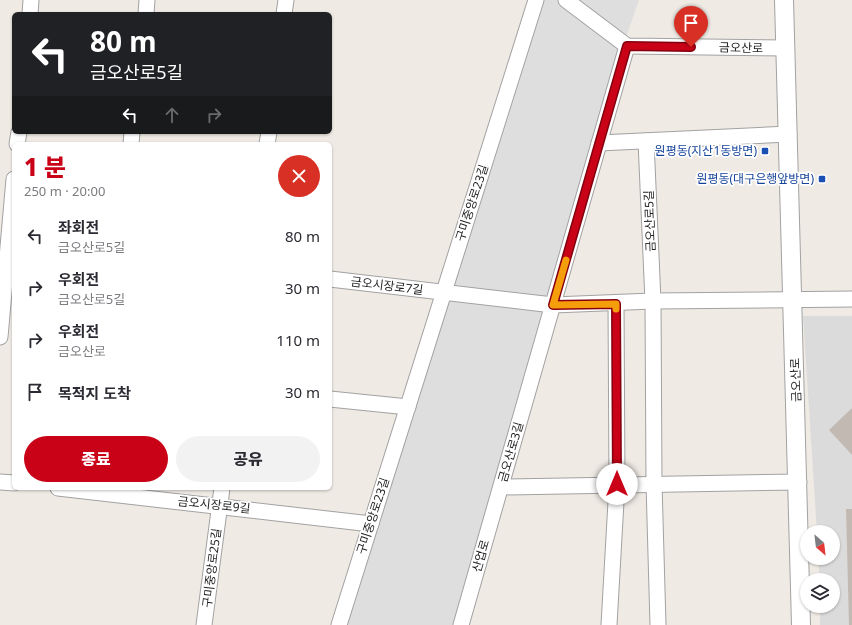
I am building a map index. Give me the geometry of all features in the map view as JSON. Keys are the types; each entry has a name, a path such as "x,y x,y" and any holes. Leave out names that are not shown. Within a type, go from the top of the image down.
{"street":[{"path":"30,12 31,0"},
{"path":"146,12 147,0"},
{"path":"284,12 286,0"},
{"name":"구미중앙로23길","path":"339,625 536,0"},
{"path":"553,305 627,46 566,0"},
{"name":"금오산로","path":"784,0 799,482 801,625"},
{"name":"금오산로","path":"627,46 786,48"},
{"path":"599,143 789,134"},
{"name":"금오산로5길","path":"646,141 653,301"},
{"path":"0,337 7,239 12,196"},
{"name":"금오시장로7길","path":"332,279 443,293"},
{"path":"443,293 553,305 616,304 653,301 852,299"},
{"path":"653,301 654,484 658,625"},
{"path":"609,625 617,484 616,304"},
{"name":"금오산로3길","path":"553,305 501,487 799,482"},
{"path":"332,399 408,407"},
{"path":"0,482 12,483"},
{"name":"산업로","path":"461,625 501,487"},
{"name":"금오시장로9길","path":"96,490 371,524"},
{"name":"구미중앙로25길","path":"204,625 222,490"}],"shaded area":[{"path":"536,0 566,0 627,46 599,143 545,303 493,485 458,625 339,625"},
{"path":"574,0 639,0 626,37"},
{"path":"803,316 852,316 852,625 820,625 820,613 840,613 840,573 819,573 819,565 840,565 840,525 817,525"}],"building":[{"path":"852,408 852,455 829,430"},
{"path":"846,509 852,509 852,625 849,625"}],"slow traffic":[{"path":"566,260 553,305 616,304 616,309"}],"place":[{"name":"원평동(지산1동방면)","path":"765,151"},
{"name":"원평동(대구은행앞방면)","path":"822,179"}],"route":[{"path":"617,484 616,304 553,305 627,46 691,47"}]}
